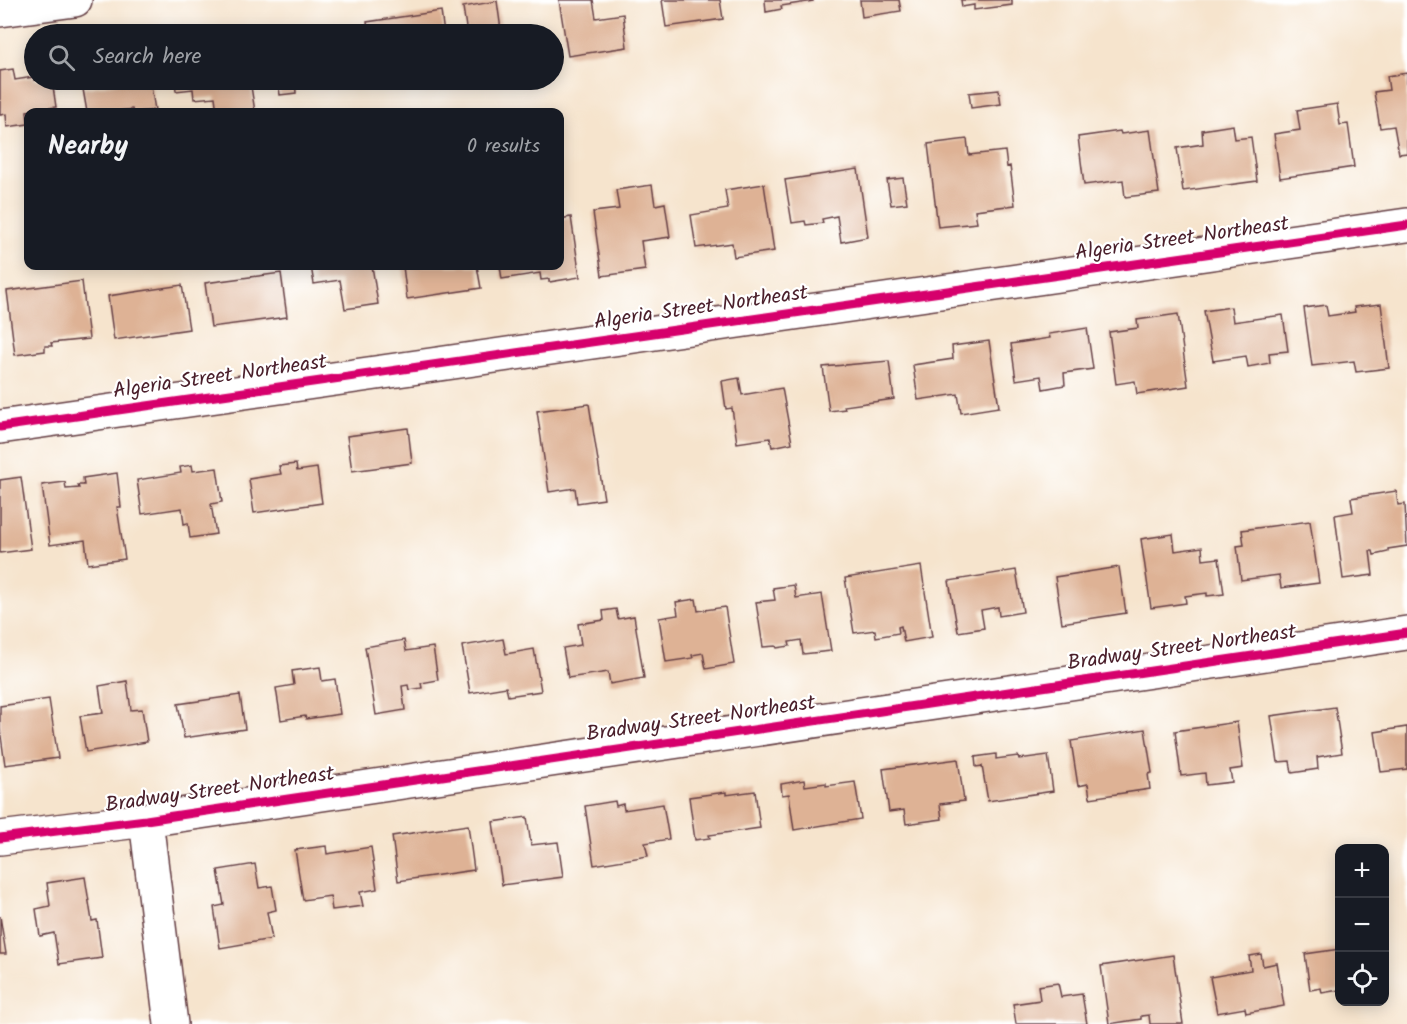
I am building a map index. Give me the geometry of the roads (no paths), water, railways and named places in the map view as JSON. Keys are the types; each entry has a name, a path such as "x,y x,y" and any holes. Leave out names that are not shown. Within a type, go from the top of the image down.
{"street":[{"path":"0,10 75,0"},
{"name":"Algeria Street Northeast","path":"0,427 1407,225"},
{"name":"Bradway Street Northeast","path":"0,838 146,820 1407,633"},
{"path":"146,820 171,1024"}]}
